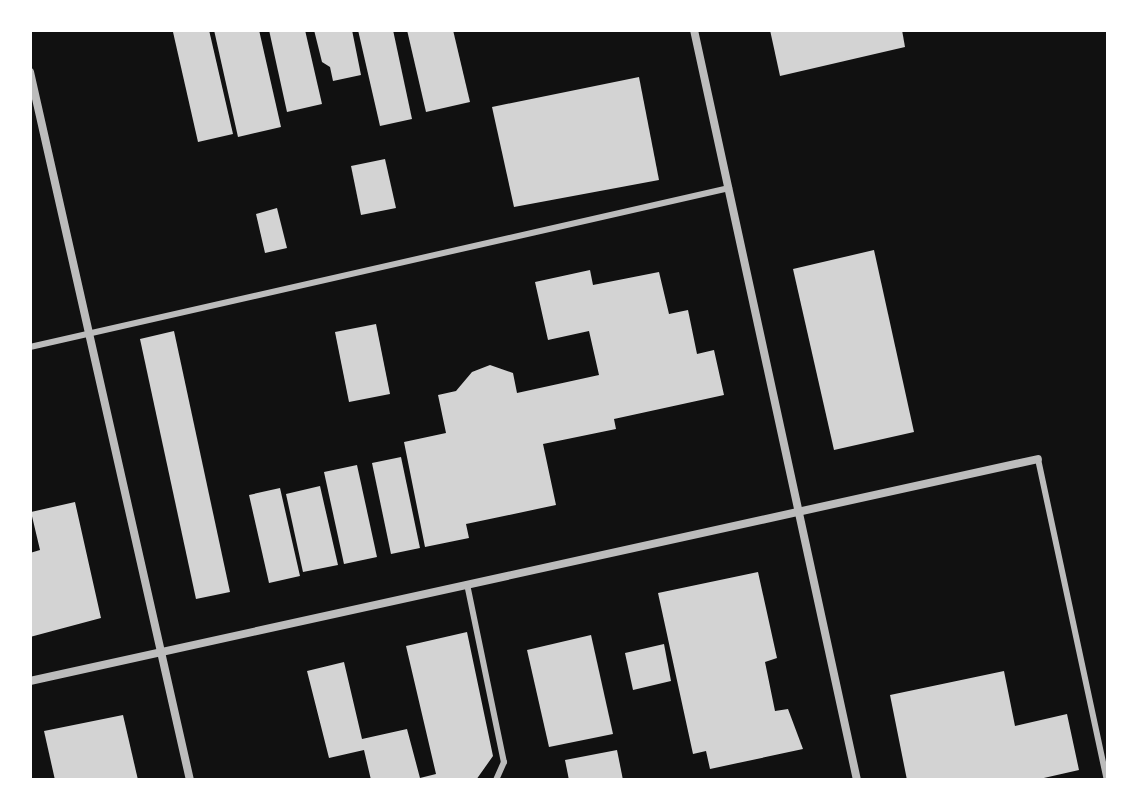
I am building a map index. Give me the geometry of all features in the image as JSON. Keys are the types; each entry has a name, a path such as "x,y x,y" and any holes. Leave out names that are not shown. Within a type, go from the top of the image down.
{"street":[{"path":"694,30 857,780"},
{"path":"30,72 190,780"},
{"path":"30,681 1038,459"}],"lane":[{"path":"30,347 729,188"},
{"path":"1038,459 1107,780"},
{"path":"467,584 504,762 496,780"}],"building":[{"path":"209,30 233,134 198,142 173,32"},
{"path":"214,30 259,30 281,127 238,137"},
{"path":"269,30 305,30 322,104 287,112"},
{"path":"314,30 352,30 361,75 333,81 330,67 322,62"},
{"path":"358,30 393,30 412,119 380,126"},
{"path":"407,30 453,30 470,102 426,112"},
{"path":"770,30 902,30 905,47 780,76"},
{"path":"639,77 659,180 514,207 492,107"},
{"path":"385,159 396,208 361,215 351,166"},
{"path":"277,208 287,248 265,253 256,214"},
{"path":"874,250 914,432 834,450 793,269"},
{"path":"590,270 593,285 659,272 669,314 688,310 697,354 714,350 724,395 614,419 616,429 543,444 556,505 466,524 469,538 425,547 404,442 446,433 438,395 456,391 472,372 490,365 513,373 517,393 599,375 589,331 548,340 535,282"},
{"path":"376,324 390,394 349,402 335,332"},
{"path":"174,331 230,592 196,599 140,339"},
{"path":"401,457 420,548 391,554 372,463"},
{"path":"357,465 377,557 344,564 324,472"},
{"path":"320,486 338,565 303,572 286,494"},
{"path":"280,488 300,576 269,583 249,495"},
{"path":"75,502 101,618 30,637 30,553 40,550 31,512"},
{"path":"758,572 777,658 765,662 775,711 788,709 803,749 710,769 706,751 693,754 658,593"},
{"path":"467,632 493,756 476,780 371,780 364,750 329,758 307,671 344,662 362,739 407,729 420,778 436,774 406,646"},
{"path":"591,635 613,734 549,747 527,650"},
{"path":"664,644 671,681 633,690 625,653"},
{"path":"1004,671 1015,726 1067,714 1079,770 1035,780 907,780 890,695"},
{"path":"123,715 138,780 55,780 44,731"},
{"path":"617,750 623,780 569,780 565,760"}]}
